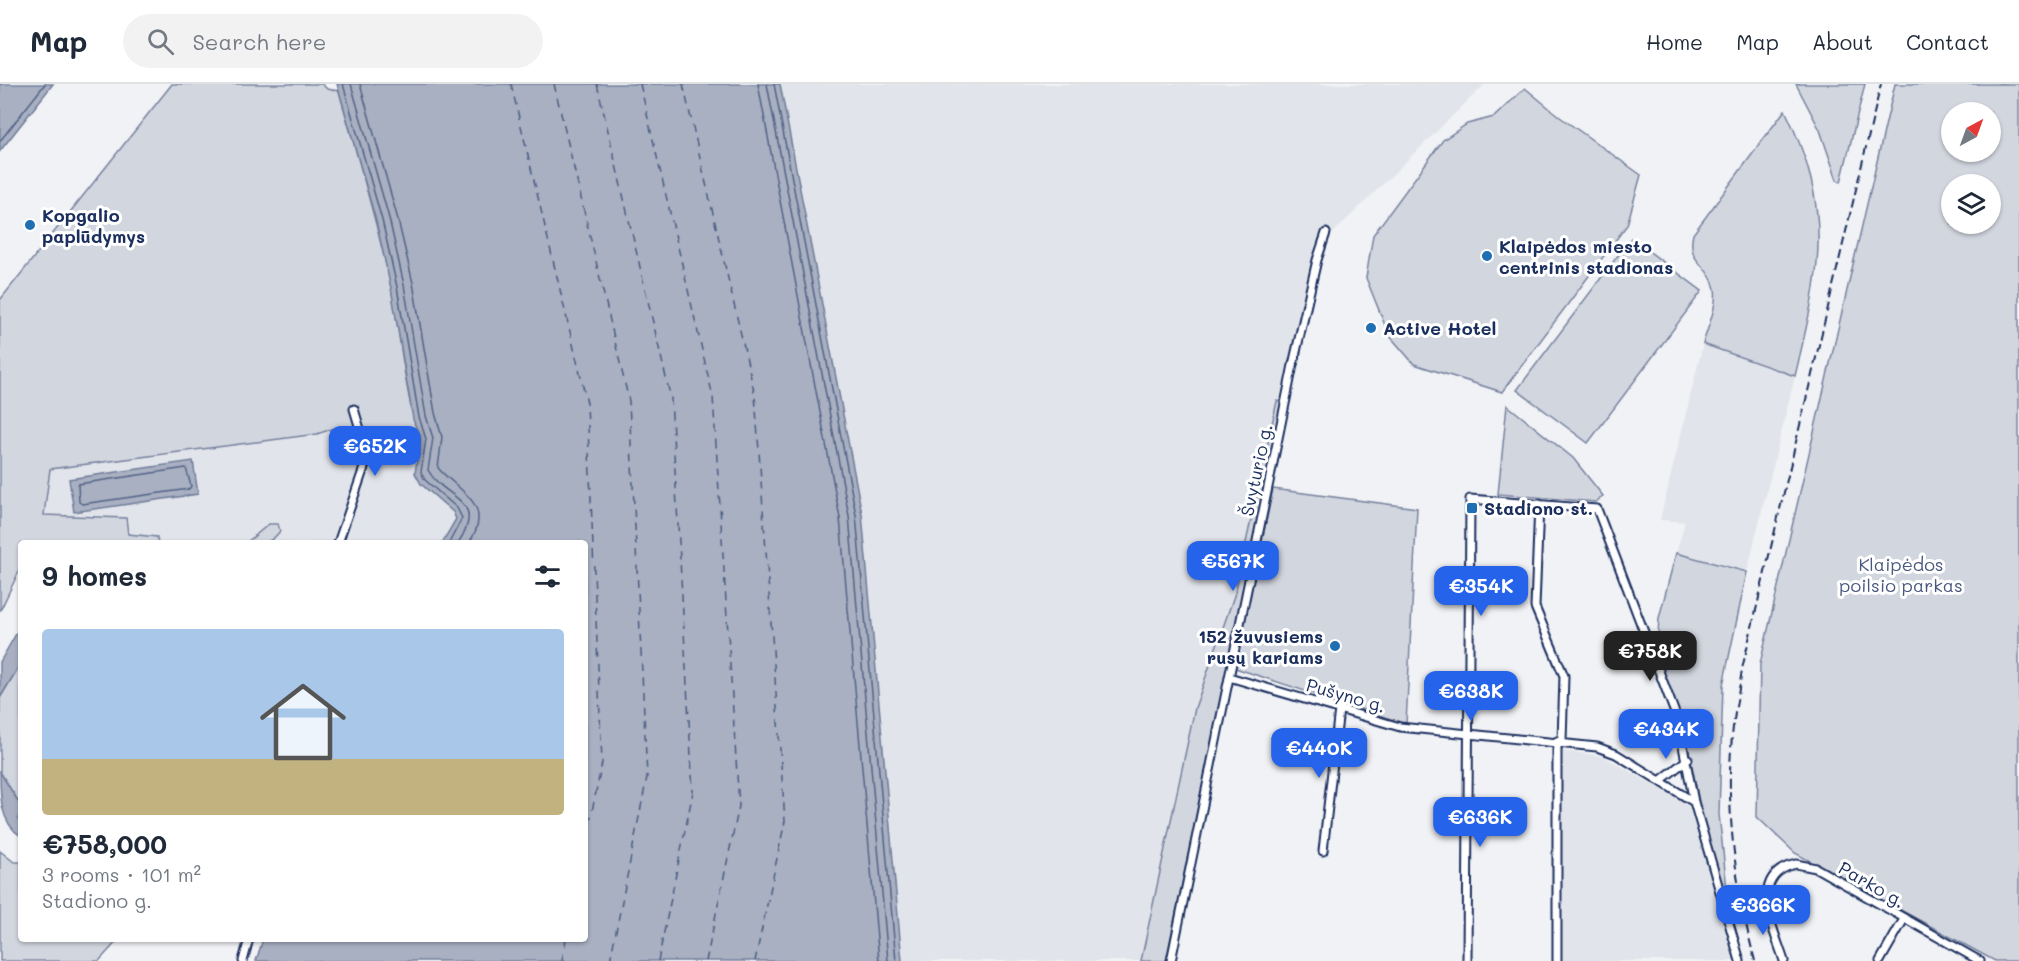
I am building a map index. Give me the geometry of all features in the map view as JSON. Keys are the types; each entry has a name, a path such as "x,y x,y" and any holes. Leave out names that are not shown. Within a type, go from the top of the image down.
{"street":[{"name":"Švyturio g.","path":"1171,961 1293,364 1317,260 1326,233"},
{"path":"339,540 368,456 354,408"},
{"path":"1467,961 1470,499 1598,509 1678,721 1688,759 1694,802 1740,961"},
{"path":"1539,504 1535,607 1564,676 1559,741 1557,961"},
{"name":"Pušyno g.","path":"1229,677 1400,727 1559,741 1608,750 1694,802"},
{"path":"1323,851 1339,709"},
{"path":"1660,781 1688,759"},
{"name":"Parko g.","path":"1784,961 1767,903 1766,889 1776,874 1789,865 1805,864 1980,961"},
{"path":"1880,961 1904,919"},
{"path":"243,961 248,942"}],"shaded area":[{"path":"780,84 1485,84 1329,237 1316,242 1235,593 1195,708 1141,961 902,961 862,514"},
{"path":"1703,344 1795,376 1747,572 1676,553 1685,522 1660,520"},
{"path":"333,429 339,455 420,440 415,462 421,484 453,512 456,520 444,540 157,540 156,537 128,534 126,518 44,515 50,469 317,434","holes":["193,461 198,494 74,511 69,479"]},
{"path":"1563,751 1603,756 1685,803 1691,809 1735,961 1563,961"}],"green space":[{"path":"172,84 322,84 327,89 339,91 366,189 391,287 410,403 420,440 338,455 332,429 317,434 50,469 44,515 126,518 128,534 157,537 158,540 18,540 18,573 0,611 0,300"},
{"path":"1796,84 1865,84 1841,182 1837,180 1820,130"},
{"name":"Klaipėdos poilsio parkas","path":"1895,84 2019,84 2019,961 1995,961 1795,853 1757,817 1760,664"},
{"name":"Klaipėdos miesto centrinis stadionas","path":"1525,88 1560,117 1641,175 1627,225 1502,392 1414,364 1389,335 1366,278 1373,235 1443,140 1467,124 1494,117"},
{"path":"1785,110 1801,147 1811,180 1817,212 1816,273 1795,376 1703,344 1716,295 1712,281 1693,252 1692,244 1693,234"},
{"path":"1631,238 1702,291 1588,443 1517,390"},
{"path":"1277,401 1282,403 1166,961 1141,961 1195,708 1235,593"},
{"path":"1507,405 1573,458 1603,496 1596,502 1498,494"},
{"path":"1273,489 1417,508 1406,724 1235,668"},
{"path":"269,524 278,524 280,531 273,539 250,540"},
{"path":"1676,553 1747,572 1723,685 1719,814 1728,899 1725,900 1702,817 1686,735 1657,652 1659,618"},
{"path":"18,668 18,801 0,772 0,698"},
{"path":"0,851 14,862 18,862 18,942 116,942 99,961 0,961"}],"water":[{"path":"0,84 53,84 0,151"},
{"path":"337,84 780,84 862,514 902,961 256,961 262,942 588,942 588,540 444,540 456,519 453,512 421,484 415,473 420,440 413,419 391,288 376,221"},
{"path":"193,461 198,494 74,512 69,479"},
{"path":"18,630 18,668 0,698 0,662"},
{"path":"0,772 18,801 18,834 5,816 1,799"}],"ferry route":[{"path":"511,84 587,403 602,763 588,831"},
{"path":"554,84 629,401 647,777 610,961"},
{"path":"597,84 671,399 693,792 658,961"},
{"path":"640,84 713,397 739,806 706,961"},
{"path":"683,84 755,395 785,821 755,961"},
{"path":"562,961 565,942"}],"railway":[{"path":"1755,961 1742,906 1731,822 1730,765 1734,720 1742,669 1881,84"}],"place":[{"name":"Kopgalio paplūdymys","path":"30,225"},
{"name":"Klaipėdos miesto centrinis stadionas","path":"1487,256"},
{"name":"Active Hotel","path":"1371,328"},
{"name":"Stadiono st.","path":"1472,508"},
{"name":"152 žuvusiems rusų kariams","path":"1335,646"}]}
